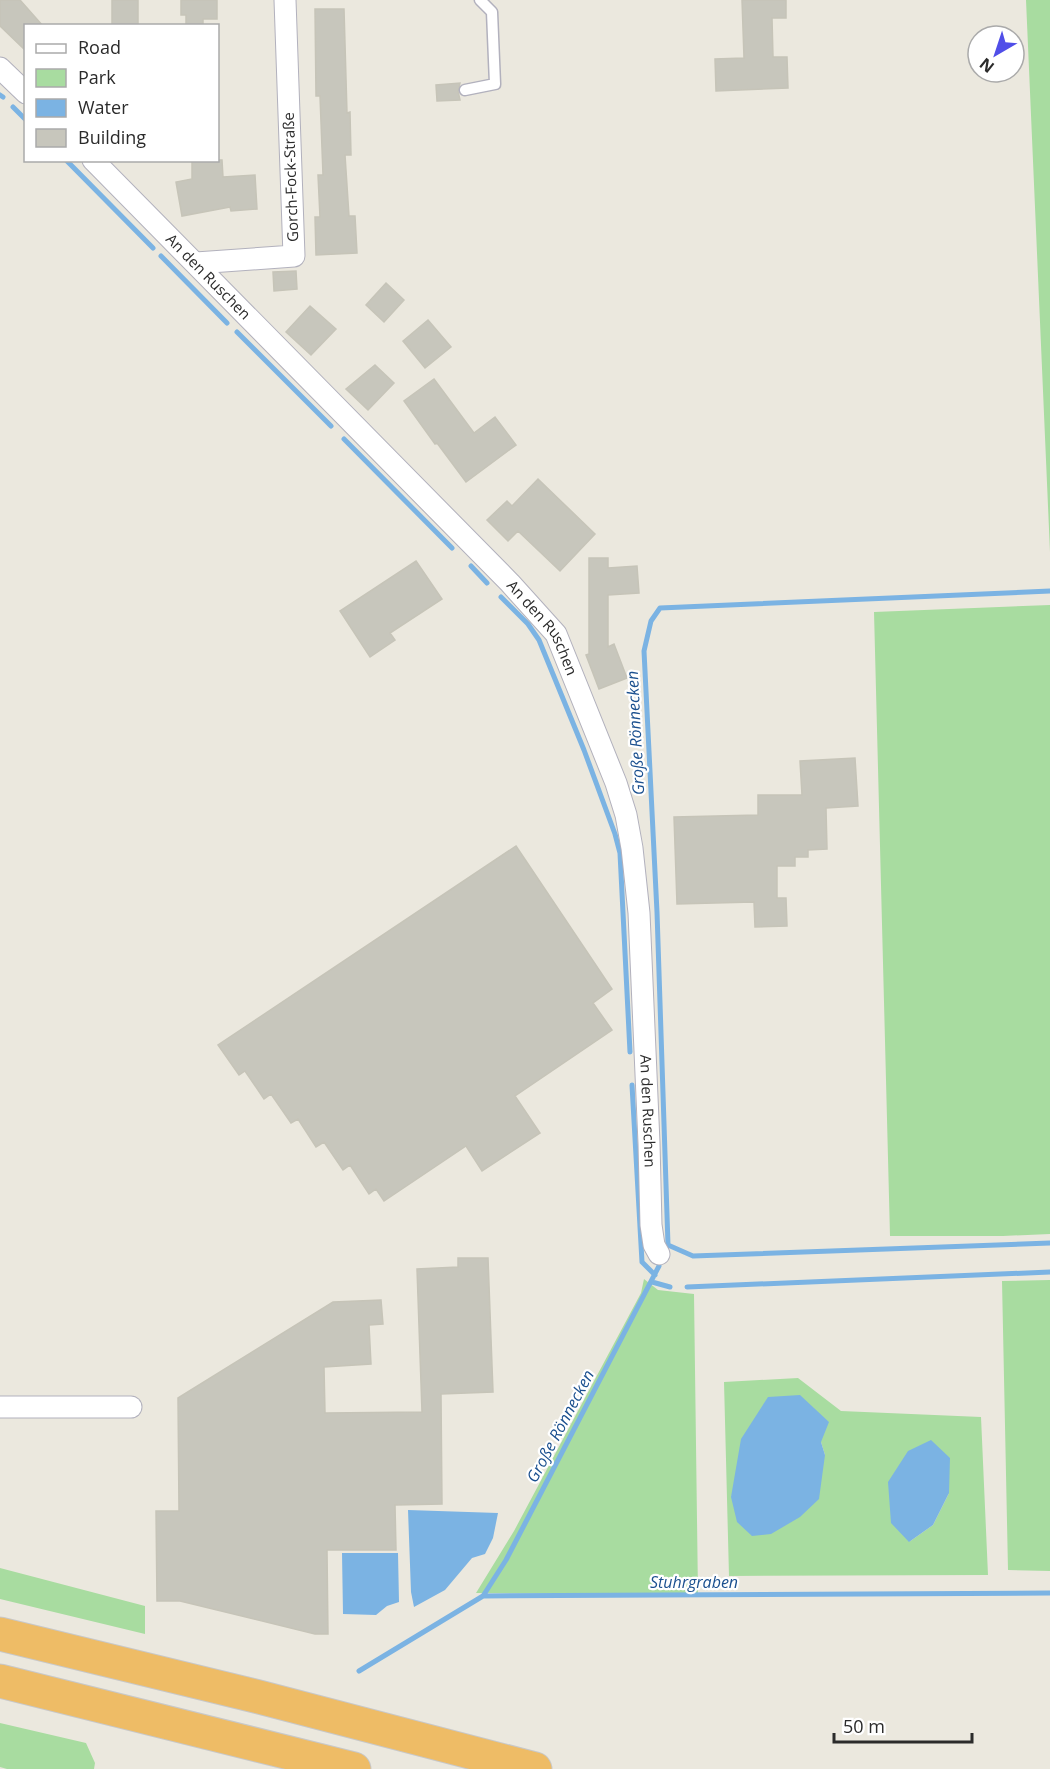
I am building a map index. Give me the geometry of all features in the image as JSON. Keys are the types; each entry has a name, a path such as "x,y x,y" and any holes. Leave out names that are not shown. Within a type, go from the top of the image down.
{"highway":[{"path":"0,1634 259,1697 536,1769"},
{"path":"0,1681 354,1769"}],"street":[{"name":"Gorch-Fock-Straße","path":"196,263 294,256 285,0"},
{"path":"0,68 24,91"},
{"name":"An den Ruschen","path":"95,162 502,575 555,634 616,783 626,815 632,849 639,913 651,1225 654,1245 659,1254"},
{"path":"0,1407 131,1407"}],"lane":[{"path":"465,90 495,84 492,12 480,0"}],"green space":[{"path":"1026,0 1050,0 1050,552"},
{"path":"1050,605 1050,1234 890,1236 874,612"},
{"path":"644,1279 658,1290 694,1294 698,1594 476,1593 514,1531 641,1293"},
{"path":"1050,1280 1050,1571 1008,1570 1002,1281"},
{"path":"798,1378 841,1411 981,1417 988,1575 729,1576 724,1382","holes":["821,1442 825,1455 731,1496","949,1493 933,1525 909,1542"]},
{"path":"0,1568 145,1606 145,1634 0,1599"},
{"path":"0,1723 86,1743 95,1763 94,1769 7,1769 0,1767"}],"water":[{"path":"800,1395 829,1422 821,1442 825,1455 819,1499 800,1517 771,1534 752,1536 737,1522 731,1497 741,1439 768,1397"},
{"path":"931,1440 950,1458 949,1493 933,1525 909,1542 891,1523 888,1482 908,1451"},
{"path":"408,1510 498,1513 493,1538 485,1554 472,1558 445,1590 414,1607 411,1592"},
{"path":"342,1553 398,1553 399,1602 387,1606 376,1615 343,1614"}],"building":[{"path":"0,0 20,0 41,24 24,24 24,49 0,26"},
{"path":"112,0 138,0 138,24 112,24"},
{"path":"181,0 217,0 217,19 203,19 203,24 186,24 186,15 181,15"},
{"path":"742,0 786,0 786,18 772,18 773,57 787,57 788,88 716,91 715,59 744,58"},
{"path":"315,9 344,9 347,113 350,112 351,155 345,155 349,216 355,216 357,253 316,255 315,217 320,217 318,175 323,175 320,96 316,96"},
{"path":"460,83 458,91 460,100 437,101 436,85"},
{"path":"219,160 222,160 223,177 255,175 257,209 231,211 230,207 182,216 176,182 192,179 192,162 219,162"},
{"path":"296,271 297,289 274,291 273,272"},
{"path":"386,283 404,300 384,322 366,305"},
{"path":"310,306 336,329 311,355 286,332"},
{"path":"428,320 451,347 425,368 403,341"},
{"path":"375,365 394,383 368,410 346,389"},
{"path":"434,379 474,433 495,417 516,445 466,482 404,401"},
{"path":"538,479 595,534 560,571 518,531 508,541 487,520 507,501 512,506"},
{"path":"589,558 608,558 608,568 637,566 639,593 608,595 608,647 614,644 627,678 599,689 586,655 589,654"},
{"path":"416,561 442,599 390,633 395,640 370,657 340,611"},
{"path":"855,758 858,806 826,808 827,849 808,850 808,857 795,857 795,866 777,866 777,898 786,898 787,926 755,927 754,902 677,904 674,817 758,815 758,795 802,795 800,761"},
{"path":"516,846 612,989 593,1003 612,1030 515,1096 540,1133 482,1171 466,1146 384,1201 376,1189 369,1194 350,1165 343,1170 324,1142 316,1147 298,1119 291,1123 271,1094 264,1099 245,1071 239,1075 218,1045"},
{"path":"458,1258 488,1258 493,1392 441,1394 442,1504 395,1505 396,1550 327,1550 328,1634 315,1634 180,1601 157,1601 156,1511 179,1511 178,1398 333,1302 381,1300 383,1324 369,1325 371,1364 324,1367 325,1413 422,1412 417,1269 458,1267"}],"waterway":[{"path":"13,107 24,118"},
{"path":"68,162 153,248"},
{"path":"161,256 227,323"},
{"path":"237,332 331,426"},
{"path":"344,439 452,548"},
{"path":"471,566 487,583"},
{"name":"Große Rönnecken","path":"666,1249 668,1245 657,912 644,651 651,621 660,608 1050,591"},
{"path":"501,597 528,624 539,640 615,834 620,853 630,1052"},
{"path":"632,1085 642,1262 655,1275"},
{"path":"668,1245 693,1256 1050,1243"},
{"name":"Große Rönnecken","path":"483,1596 506,1560 659,1266"},
{"path":"687,1287 1050,1272"},
{"path":"652,1282 670,1287"},
{"name":"Stuhrgraben","path":"359,1671 483,1596 1050,1593"}]}
